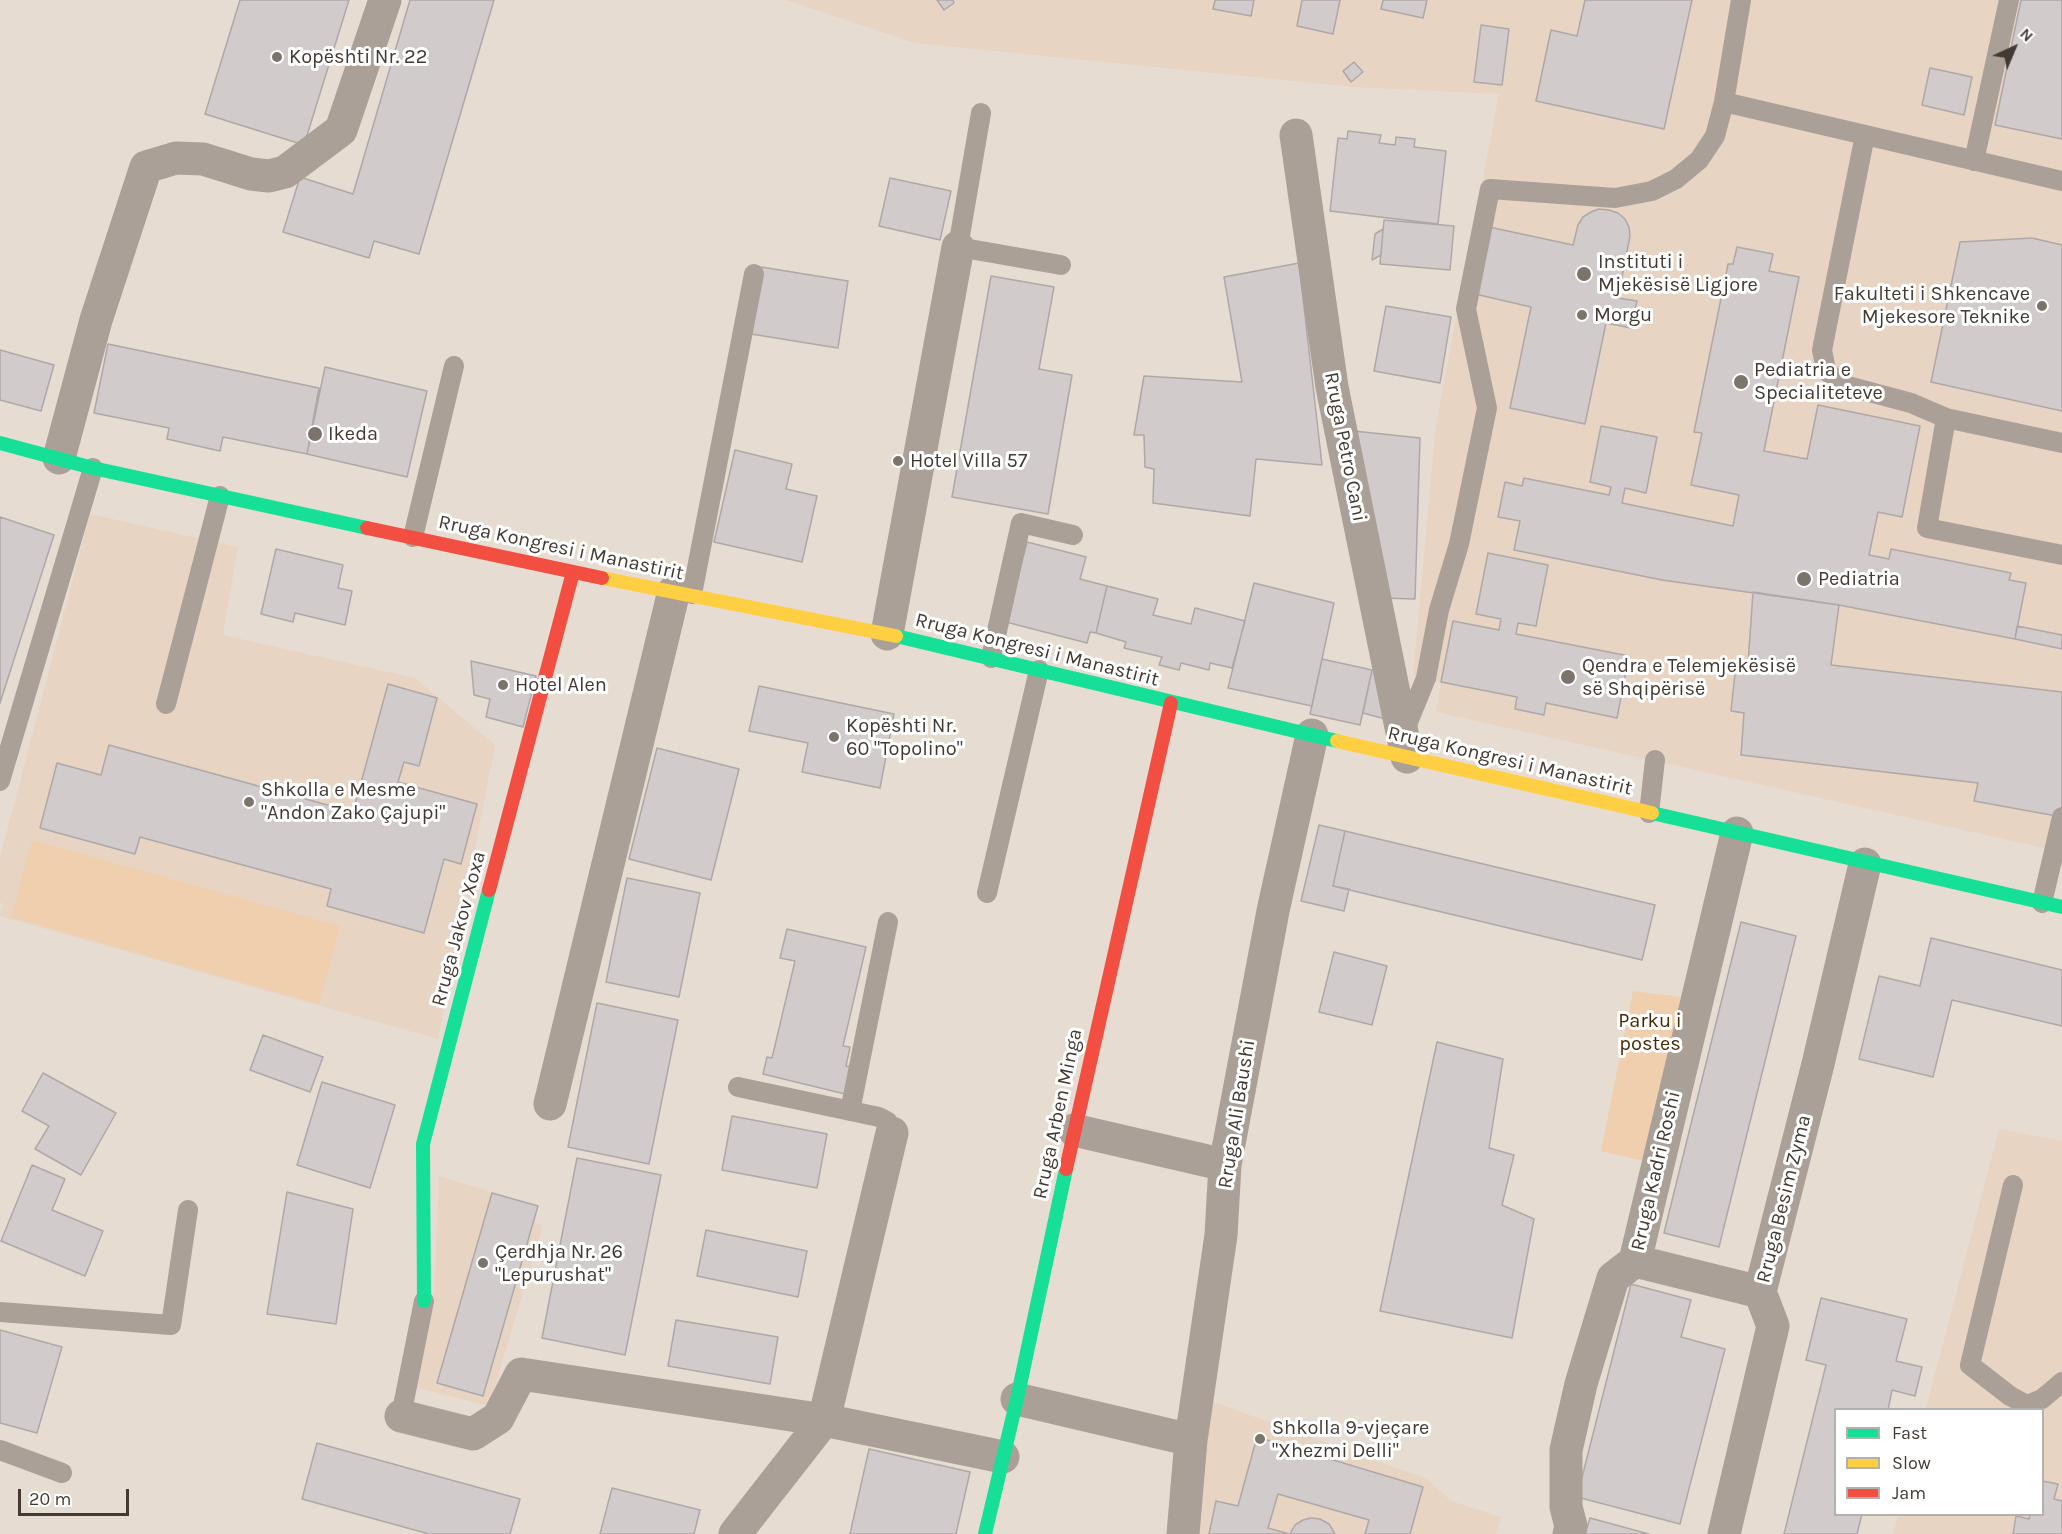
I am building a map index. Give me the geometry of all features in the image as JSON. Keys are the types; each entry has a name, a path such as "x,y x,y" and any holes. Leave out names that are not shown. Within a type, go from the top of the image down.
{"street":[{"path":"59,458 96,320 146,167 176,158 203,159 251,174 269,176 285,172 341,130 385,0"},
{"name":"Rruga Petro Cani","path":"1296,135 1332,387 1405,746"},
{"path":"887,634 958,248"},
{"name":"Rruga Kongresi i Manastirit","path":"0,443 93,468 220,496 573,572 887,634 1312,735 1405,746 1649,813 2062,907"},
{"name":"Rruga Jakov Xoxa","path":"424,1301 423,1144 573,572"},
{"path":"550,1104 683,593"},
{"name":"Rruga Arben Minga","path":"985,1534 1171,703"},
{"name":"Rruga Ali Baushi","path":"1184,1534 1191,1440 1221,1235 1225,1165 1273,911 1312,735"},
{"name":"Rruga Kadri Roshi","path":"1569,1534 1570,1526 1566,1507 1566,1450 1581,1384 1613,1278 1635,1261 1737,833"},
{"name":"Rruga Besim Zyma","path":"1724,1534 1773,1326 1760,1292 1818,1064 1865,864"},
{"path":"1074,1130 1225,1165"},
{"path":"735,1534 824,1420 892,1133"},
{"path":"1635,1261 1760,1292"},
{"path":"400,1416 473,1434 498,1418 521,1374 824,1420 1003,1457"},
{"path":"1017,1399 1191,1440"}],"lane":[{"path":"1405,746 1426,678 1438,610 1459,544 1487,408 1466,309 1491,189 1615,198 1652,192 1676,179 1699,160 1715,136 1724,102 1741,0"},
{"path":"1974,161 2008,0"},
{"path":"1724,102 2062,180"},
{"path":"981,113 958,248 1061,265"},
{"path":"1865,135 1822,350 1826,369 1840,384 1911,403 1946,418 2062,443"},
{"path":"683,593 754,274"},
{"path":"413,537 454,366"},
{"path":"1946,418 1927,528 2062,555"},
{"path":"0,780 93,468"},
{"path":"166,704 220,496"},
{"path":"991,658 1021,523 1073,535"},
{"path":"987,893 1039,670"},
{"path":"1649,813 1656,760"},
{"path":"2042,903 2062,818"},
{"path":"850,1111 888,922"},
{"path":"738,1088 879,1117 888,1122 892,1133"},
{"path":"2013,1185 1970,1365 2010,1396 2027,1405 2042,1399 2062,1382"},
{"path":"0,1312 171,1325 188,1210"},
{"path":"400,1416 424,1301"},
{"path":"0,1450 62,1473"}],"shaded area":[{"path":"786,0 2062,0 2062,852 1436,712 1441,683 1413,675 1436,424 1499,94 1353,87 915,43"},
{"name":"Shkolla e Mesme \"Andon Zako Çajupi\"","path":"90,514 238,547 223,635 415,678 495,745 438,1039 0,916 3,904 0,902 0,858"},
{"path":"1999,1129 2062,1141 2062,1534 1893,1534 1898,1516 2044,1516 2044,1408 1926,1408"},
{"name":"Çerdhja Nr. 26 \"Lepurushat\"","path":"439,1176 538,1206 533,1222 543,1225 489,1406 415,1387 434,1302"},
{"name":"Shkolla 9-vjeçare \"Xhezmi Delli\"","path":"1208,1400 1427,1479 1451,1501 1501,1517 1496,1534 1188,1534"}],"green space":[{"path":"32,840 340,926 319,1004 11,917"},
{"name":"Parku i postes","path":"1633,991 1680,997 1674,1038 1644,1161 1601,1151"}],"building":[{"name":"Kopështi Nr. 22","path":"240,0 349,0 304,145 205,114"},
{"path":"410,0 494,0 419,254 374,241 369,258 283,232 300,177 353,194"},
{"path":"937,0 953,0 954,3 944,10"},
{"path":"1215,0 1254,0 1251,16 1213,9"},
{"path":"1302,0 1340,0 1333,34 1297,26"},
{"path":"1383,0 1427,0 1423,18 1381,9"},
{"path":"1585,0 1692,0 1664,129 1536,101 1551,30 1577,36"},
{"path":"2021,0 2062,0 2062,139 1995,125"},
{"path":"1481,25 1509,29 1502,85 1474,82"},
{"path":"1354,62 1363,72 1351,82 1343,71"},
{"path":"1930,68 1972,77 1964,115 1922,105"},
{"path":"1348,131 1381,135 1379,143 1395,145 1396,137 1415,139 1414,147 1446,151 1438,224 1330,211 1338,138 1347,139"},
{"path":"890,178 951,191 940,240 879,226"},
{"name":"Morgu","path":"1599,209 1618,213 1629,227 1630,236 1618,298 1637,301 1631,328 1606,323 1585,424 1510,408 1531,307 1475,294 1489,227 1573,245 1578,225 1583,217"},
{"path":"1384,220 1454,226 1450,270 1380,264"},
{"path":"1383,229 1381,255 1372,260 1375,234"},
{"path":"2032,238 2062,245 2062,411 1931,382 1960,242"},
{"path":"1737,247 1773,254 1769,271 1799,277 1764,451 1807,459 1818,405 1920,426 1902,517 1878,512 1869,555 1889,559 1891,549 2011,573 2009,580 2026,583 2015,639 1839,605 1662,580 1514,550 1520,521 1498,517 1505,482 1522,486 1524,478 1609,495 1611,487 1590,482 1601,426 1657,437 1646,493 1625,488 1622,503 1733,526 1739,495 1691,485 1702,433 1694,432 1728,264 1733,264"},
{"path":"1299,263 1322,465 1256,459 1250,516 1153,503 1154,469 1145,467 1144,435 1134,435 1144,376 1242,382 1224,277"},
{"path":"761,267 848,281 838,348 751,334"},
{"path":"991,276 1054,287 1039,369 1072,375 1048,514 952,497"},
{"path":"1386,306 1451,317 1440,383 1374,371"},
{"path":"108,344 319,388 307,454 223,437 220,451 167,439 169,428 94,413"},
{"path":"0,350 54,365 41,411 0,400"},
{"path":"325,367 427,391 407,477 307,454"},
{"path":"1354,431 1420,438 1415,599 1380,598"},
{"path":"735,450 792,464 786,489 817,496 802,562 714,542"},
{"path":"0,517 54,535 0,703"},
{"path":"1027,542 1086,557 1080,579 1107,586 1096,633 1090,632 1087,643 1006,622"},
{"path":"276,549 343,565 338,588 352,591 345,625 295,613 293,622 261,614"},
{"path":"1488,553 1548,565 1536,626 1518,623 1516,634 1629,656 1617,718 1546,703 1544,715 1515,709 1517,697 1441,682 1453,621 1499,630 1501,619 1476,614"},
{"path":"1254,583 1334,603 1312,706 1228,688"},
{"path":"1107,586 1158,599 1153,615 1191,624 1195,608 1245,621 1232,668 1210,663 1209,670 1181,663 1179,670 1159,665 1162,657 1124,648 1126,642 1096,633"},
{"path":"1753,592 1839,605 1831,665 2062,692 2062,817 1974,801 1978,783 1741,755 1744,713 1731,711 1736,664 1748,664"},
{"path":"2017,626 2062,635 2062,649 2015,639"},
{"path":"1322,659 1372,670 1360,725 1310,714"},
{"name":"Hotel Alen","path":"471,661 536,676 523,727 486,717 490,699 474,695"},
{"path":"1372,670 1383,672 1389,720 1363,713"},
{"path":"388,684 437,698 419,766 404,762 398,782 477,804 461,864 444,859 424,933 327,906 331,889 140,837 135,854 40,828 57,763 101,775 109,745 353,812"},
{"name":"Kopështi Nr. 60 \"Topolino\"","path":"759,686 894,714 880,788 802,772 808,743 749,731"},
{"path":"657,748 739,769 711,880 629,859"},
{"path":"1319,825 1345,831 1333,886 1349,889 1344,911 1301,901"},
{"path":"1345,831 1655,905 1642,960 1333,886"},
{"path":"627,878 700,893 679,997 606,982"},
{"path":"1741,922 1796,936 1719,1247 1664,1233"},
{"path":"787,929 866,947 843,1046 850,1047 846,1066 852,1067 845,1094 763,1074 767,1057 772,1058 795,961 780,958"},
{"path":"1931,938 2062,970 2062,1026 1952,1000 1933,1077 1859,1059 1879,976 1920,986"},
{"path":"1334,952 1387,966 1372,1025 1319,1012"},
{"path":"597,1003 678,1020 649,1164 568,1147"},
{"path":"263,1035 323,1057 310,1092 250,1070"},
{"path":"1437,1042 1503,1059 1489,1148 1514,1155 1502,1205 1534,1219 1512,1338 1380,1311"},
{"path":"43,1073 116,1113 81,1175 35,1149 49,1126 22,1111"},
{"path":"322,1082 395,1105 370,1188 297,1165"},
{"path":"732,1116 827,1134 817,1188 722,1170"},
{"path":"577,1158 661,1175 625,1355 542,1338"},
{"path":"32,1165 65,1179 52,1210 103,1231 85,1276 1,1241"},
{"path":"287,1192 353,1209 336,1324 267,1314"},
{"path":"492,1193 538,1206 483,1396 437,1383"},
{"path":"706,1230 807,1251 798,1297 697,1276"},
{"path":"1631,1284 1691,1300 1681,1337 1725,1349 1680,1524 1577,1497"},
{"path":"1821,1298 1907,1319 1896,1361 1922,1367 1915,1396 1892,1390 1888,1408 1834,1408 1834,1516 1862,1516 1857,1534 1784,1534 1826,1365 1806,1360"},
{"path":"676,1320 778,1337 770,1384 668,1366"},
{"path":"0,1330 62,1347 37,1433 0,1423"},
{"path":"1257,1437 1423,1487 1410,1534 1365,1534 1369,1520 1278,1494 1268,1528 1289,1534 1209,1534 1216,1501 1238,1506"},
{"path":"317,1443 520,1499 510,1534 429,1534 302,1499"},
{"path":"869,1449 970,1472 956,1534 850,1534"},
{"path":"2044,1481 2058,1484 2054,1499 2062,1501 2062,1534 2013,1534 2016,1516 2029,1519 2030,1516 2044,1516"},
{"path":"612,1488 700,1510 694,1534 600,1534"},
{"path":"1311,1518 1320,1519 1329,1524 1335,1534 1290,1534 1295,1525"},
{"path":"1590,1518 1649,1534 1585,1534"}],"traffic: fast":[{"path":"0,443 93,468 367,528"},
{"path":"896,636 1337,741"},
{"path":"1652,813 2062,907"},
{"path":"424,1301 423,1144 489,890"},
{"path":"985,1534 1017,1399 1066,1169"}],"traffic: slow":[{"path":"602,578 896,636"},
{"path":"1337,741 1652,813"}],"traffic: jam":[{"path":"367,528 602,578"},
{"path":"489,890 573,572"},
{"path":"1066,1169 1171,703"}],"place":[{"name":"Kopështi Nr. 22","path":"277,57"},
{"name":"Instituti i Mjekësisë Ligjore","path":"1584,274"},
{"name":"Fakulteti i Shkencave Mjekesore Teknike","path":"2042,306"},
{"name":"Morgu","path":"1582,315"},
{"name":"Pediatria e Specialiteteve","path":"1741,382"},
{"name":"Ikeda","path":"315,434"},
{"name":"Hotel Villa 57","path":"898,461"},
{"name":"Pediatria","path":"1804,579"},
{"name":"Qendra e Telemjekësisë së Shqipërisë","path":"1568,677"},
{"name":"Hotel Alen","path":"503,685"},
{"name":"Kopështi Nr. 60 \"Topolino\"","path":"834,737"},
{"name":"Shkolla e Mesme \"Andon Zako Çajupi\"","path":"249,802"},
{"name":"Çerdhja Nr. 26 \"Lepurushat\"","path":"483,1263"},
{"name":"Shkolla 9-vjeçare \"Xhezmi Delli\"","path":"1260,1439"}]}
